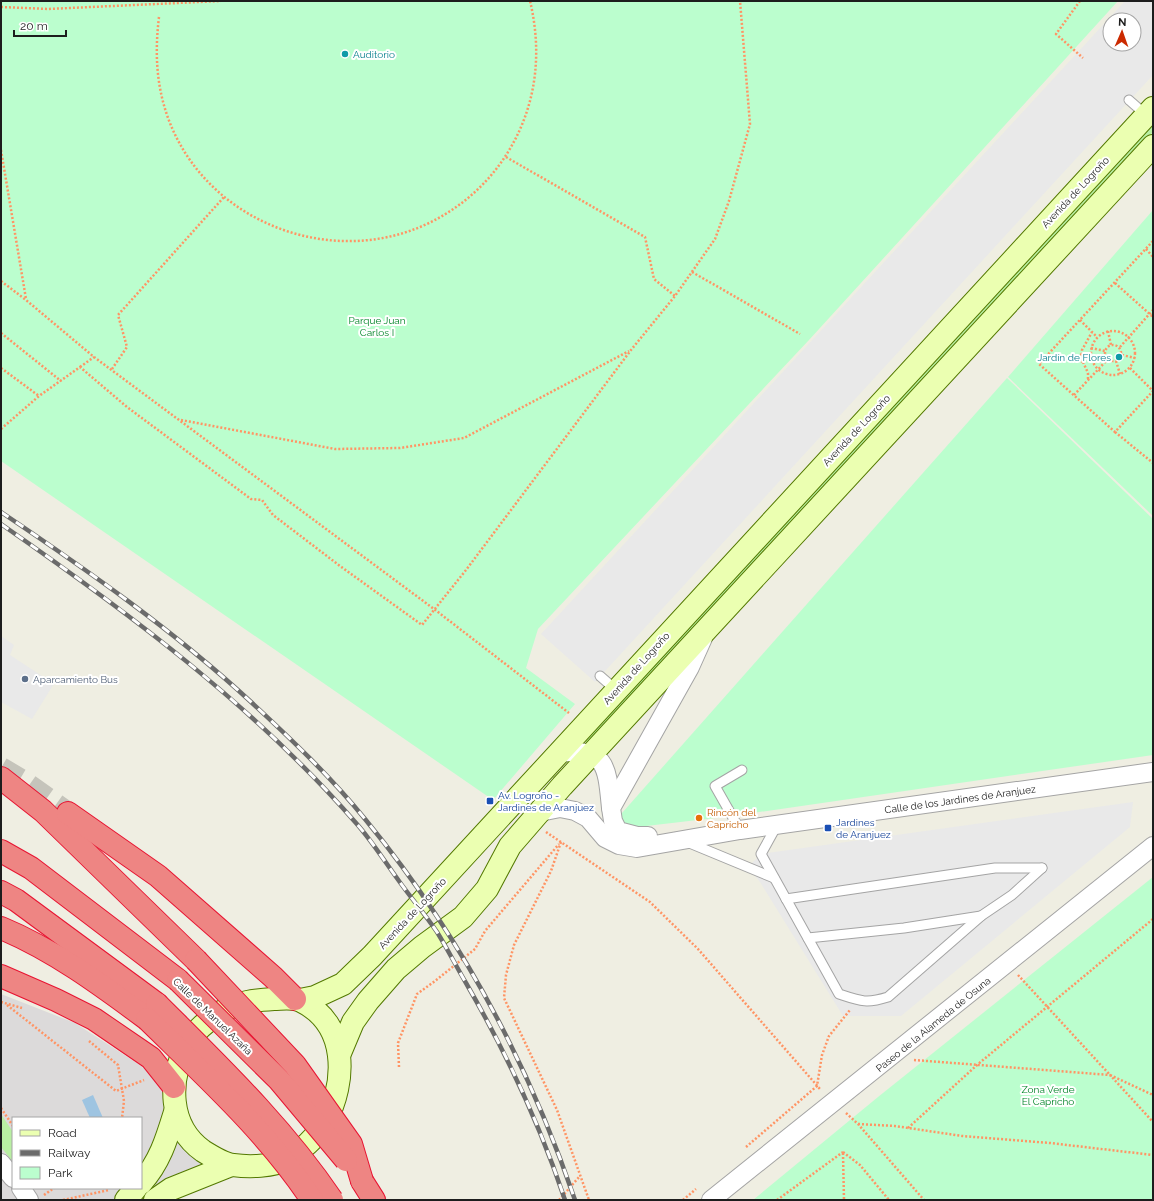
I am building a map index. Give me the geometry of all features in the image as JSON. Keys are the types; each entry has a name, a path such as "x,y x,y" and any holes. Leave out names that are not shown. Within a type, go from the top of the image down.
{"highway":[{"path":"1,778 43,811 196,960 295,1066 351,1144 362,1181"},
{"path":"68,813 158,876 298,1000"},
{"name":"Calle de Manuel Azaña","path":"1,851 31,868 178,980 279,1080 339,1151 362,1181 374,1200"},
{"path":"1,892 16,900 152,1011 255,1101 314,1174 332,1200"},
{"path":"1,928 26,938 88,976 152,1011 243,1113 301,1183 312,1200"},
{"path":"1,976 56,1000 94,1020 151,1058 174,1087"}],"main road":[{"name":"Avenida de Logroño","path":"175,1112 173,1100 174,1087 179,1064 187,1044 202,1026 223,1011 252,1000 298,1000 315,997 343,984 559,753 1150,111"},
{"path":"175,1112 194,1144 208,1154 231,1165 254,1167 285,1160 308,1144 325,1122 340,1079 340,1053 353,1022 368,1000 396,969 422,947 463,917 487,888 510,846 540,820 592,754 1153,146"},
{"path":"298,1000 325,1018 340,1053"},
{"path":"142,1182 156,1164 167,1140 175,1112"},
{"path":"155,1200 171,1189 231,1165"},
{"path":"119,1195 134,1189"}],"street":[{"path":"611,808 690,667 705,632"},
{"path":"559,753 578,751 592,754 602,761 609,783 613,821 618,831 627,835 637,836 731,831"},
{"name":"Calle de los Jardines de Aranjuez","path":"540,820 560,808 575,811 588,818 605,838 619,845 637,848 684,841 731,831 1153,772"},
{"name":"Paseo de la Alameda de Osuna","path":"711,1200 1153,846"},
{"path":"1,1163 12,1177"},
{"path":"23,1189 37,1198"}],"lane":[{"path":"1129,100 1150,111"},
{"path":"600,676 616,690"},
{"path":"731,831 715,786 742,770"},
{"path":"778,825 761,854 774,878 839,994 858,1000 872,1002 888,997 981,916 1012,895 1042,868 995,868 786,899"},
{"path":"684,841 774,878"},
{"path":"808,938 904,928 981,916"}],"path":[{"path":"1,6 48,9 221,1"},
{"path":"159,17 156,53 157,73 166,114 184,151 195,168 224,197 242,211 262,222 305,238 343,242 374,240 418,228 458,206 476,192 506,157 517,137 533,93 536,70 536,40 530,1"},
{"path":"80,367 127,407 251,499 262,500 273,515 422,626 466,570 631,350 675,296 715,239 729,201 750,124 740,1"},
{"path":"1080,1 1056,34 1084,58"},
{"path":"1,150 26,300"},
{"path":"506,157 645,237 654,279 675,296"},
{"path":"112,369 127,347 118,315 224,197"},
{"path":"1153,241 1039,364 1115,432 1153,463"},
{"path":"1146,249 1153,257"},
{"path":"692,272 800,334"},
{"path":"1,282 26,300 94,357 434,609 572,716"},
{"path":"1115,283 1153,317"},
{"path":"1120,347 1153,310"},
{"path":"1080,320 1097,337"},
{"path":"1108,331 1111,344"},
{"path":"1108,331 1120,331 1129,337 1134,343 1135,358 1130,368 1120,374 1112,375 1099,370 1095,366 1091,356 1091,348 1097,337 1108,331"},
{"path":"1088,381 1088,373 1083,362 1078,360 1078,356 1082,354 1085,343 1092,332"},
{"path":"1,334 61,381"},
{"path":"1111,344 1120,347"},
{"path":"1105,351 1111,344"},
{"path":"1120,347 1122,355"},
{"path":"1091,348 1105,351"},
{"path":"179,419 335,449 400,448 464,438 631,350"},
{"path":"1105,351 1108,359"},
{"path":"1082,354 1086,357"},
{"path":"1122,355 1135,358"},
{"path":"1116,361 1122,355"},
{"path":"1083,362 1086,357 1091,356"},
{"path":"1,429 39,396 94,357"},
{"path":"1074,395 1108,359"},
{"path":"1108,359 1116,361"},
{"path":"1116,361 1120,374"},
{"path":"1,368 39,396"},
{"path":"1115,432 1153,390 1130,368"},
{"path":"540,820 560,842 650,902 698,949 824,1093"},
{"path":"400,1067 398,1043 417,994 475,949 485,931 560,842"},
{"path":"560,842 551,871 514,945 506,975 504,998 556,1110 589,1200"},
{"path":"908,1128 977,1065 1153,919"},
{"path":"1017,975 1153,1122"},
{"path":"744,1149 818,1086 822,1055 829,1036 858,1000"},
{"path":"1,1002 26,1009"},
{"path":"6,1004 116,1091 123,1087 147,1079"},
{"path":"88,1041 118,1065 123,1087 124,1101 122,1117"},
{"path":"907,1059 1110,1075 1153,1095"},
{"path":"1,1108 12,1124"},
{"path":"843,1110 858,1124 924,1200"},
{"path":"858,1124 908,1128 962,1136 1050,1143 1153,1155"},
{"path":"777,1200 843,1152"},
{"path":"843,1152 844,1200"},
{"path":"843,1152 860,1165 889,1200"},
{"path":"558,1200 580,1176"},
{"path":"683,1200 701,1185"},
{"path":"37,1198 52,1189"},
{"path":"62,1200 119,1195"}],"shaded area":[{"path":"1125,1 1153,1 1153,75 595,682 541,634 1102,26 1102,52 1142,52 1142,12 1115,12"},
{"name":"Aparcamiento Bus","path":"1,636 14,645 10,655 42,676 55,682 32,719 1,702"},
{"path":"1133,802 1130,827 901,1016 843,1016 760,882 748,867 761,854"},
{"path":"1,994 75,1023 174,1087 175,1112 231,1165 159,1200 1,1200"}],"green space":[{"name":"Parque Juan Carlos I","path":"1,1 1118,1 1108,12 1102,12 1102,19 809,340 538,629 526,668 575,704 493,800 1,461"},
{"path":"1153,121 1153,132 591,742 586,742 586,738"},
{"path":"1153,210 1153,516 1008,377"},
{"path":"1007,378 1153,519 1153,755 732,816 629,828 622,822 622,813"},
{"name":"Zona Verde El Capricho","path":"1153,877 1153,1200 753,1200 878,1097"},
{"path":"1,1114 12,1130 12,1161 1,1147"}],"water":[{"path":"93,1095 103,1117 90,1117 82,1100"}],"tunnel":[{"path":"1,768 23,781 68,813"}],"railway":[{"path":"1,512 129,602 191,650 265,715 310,758 352,803 399,862 430,907 460,953 487,1000 535,1098 575,1200"},
{"path":"1,524 142,627 232,700 275,739 316,780 362,830 437,932 481,1010 508,1062 533,1116 565,1200"}],"place":[{"name":"Auditorio","path":"345,54"},
{"name":"Jardín de Flores","path":"1119,357"},
{"name":"Aparcamiento Bus","path":"25,679"},
{"name":"Av. Logroño - Jardines de Aranjuez","path":"490,801"},
{"name":"Rincón del Capricho","path":"699,818"},
{"name":"Jardines de Aranjuez","path":"828,828"}]}
